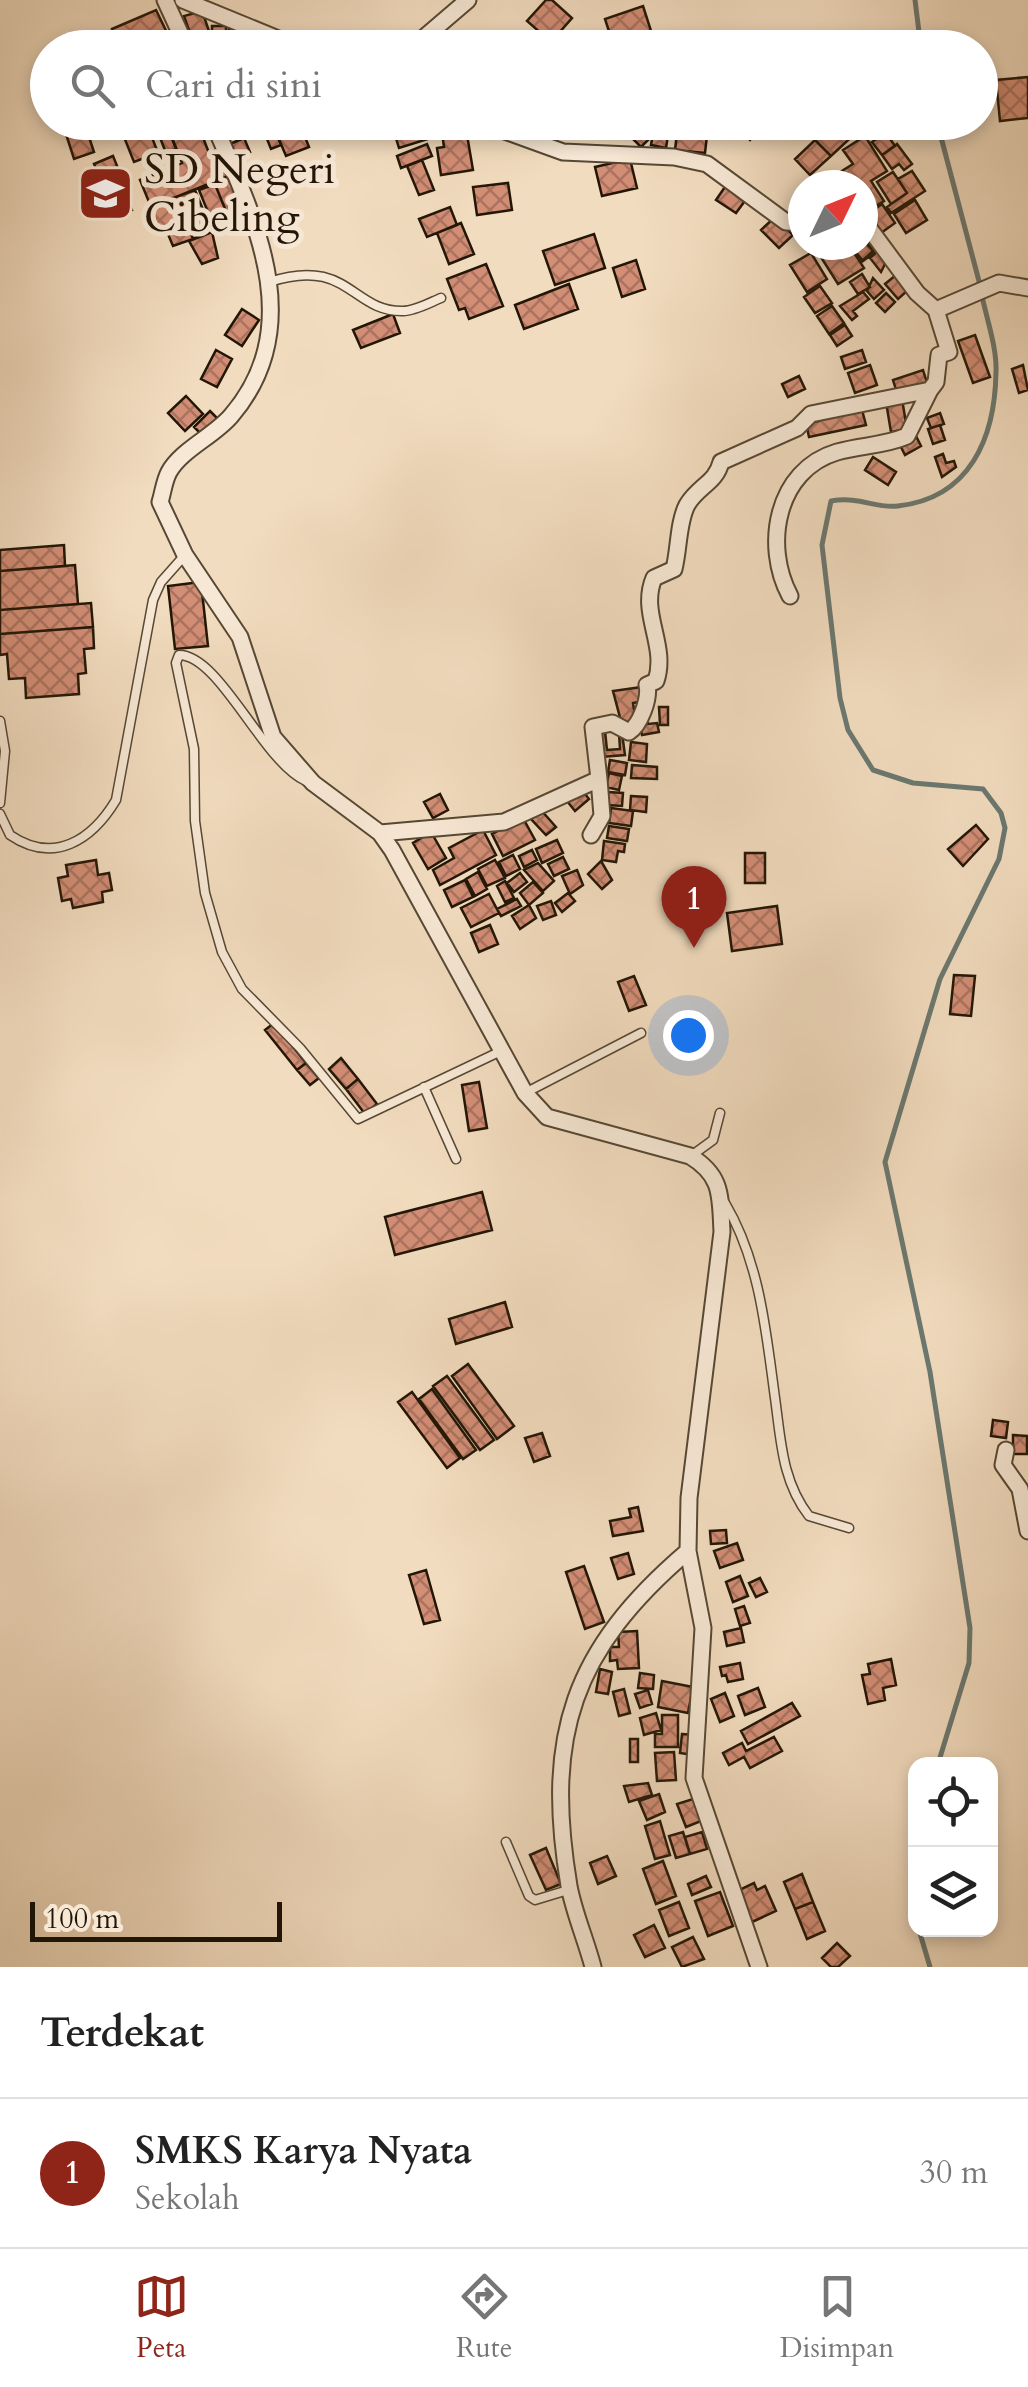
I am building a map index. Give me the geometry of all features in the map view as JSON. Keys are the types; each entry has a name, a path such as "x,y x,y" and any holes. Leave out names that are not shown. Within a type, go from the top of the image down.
{"street":[{"path":"165,0 179,30"},
{"path":"182,0 256,30"},
{"path":"433,30 468,0"},
{"path":"220,140 252,220 269,282 271,335 256,382 224,425 169,471 160,502 185,555 240,637 273,737 313,783 380,833 499,1052 525,1092 547,1117 690,1156 711,1169 720,1195 722,1232 689,1498 688,1551 703,1628 694,1778 759,1967"},
{"path":"523,140 582,156 674,157 707,164 788,222"},
{"path":"878,240 917,293 943,308"},
{"path":"943,308 998,283 1028,288"},
{"path":"790,596 779,576 777,559 778,513 788,489 809,466 836,452 877,446 907,436 936,382 940,355 949,352 943,308"},
{"path":"592,835 602,816 592,727 612,722 629,732 638,723 638,715 650,696 647,685 656,680 662,664 650,614 649,590 654,578 674,569 684,509 718,476 720,462 787,433 811,414 930,390"},
{"path":"380,833 504,822 599,779"},
{"path":"1006,1450 1003,1465 1020,1489 1028,1532"},
{"path":"593,1967 570,1890 561,1775 567,1732 582,1681 622,1612 688,1551"}],"lane":[{"path":"269,282 305,274 330,275 376,302 403,312 441,298"},
{"path":"0,814 10,835 39,849 77,844 106,818 116,800 154,600 161,582 185,555"},
{"path":"313,783 285,767 200,663 183,654 176,658 194,749 195,821 205,893 233,974 358,1118 499,1052"},
{"path":"0,722 5,752 0,803"},
{"path":"525,1092 640,1032"},
{"path":"424,1087 456,1159"},
{"path":"690,1156 713,1140 720,1114"},
{"path":"720,1195 742,1235 762,1302 788,1482 809,1516 850,1528"},
{"path":"506,1842 529,1896 535,1900 570,1890"}],"building":[{"path":"546,0 552,0 572,18 562,30 537,30 527,21"},
{"path":"643,6 651,30 609,30 605,19"},
{"path":"156,10 166,30 112,30"},
{"path":"202,11 209,30 189,30 184,16"},
{"path":"229,26 247,27 247,30 229,30"},
{"path":"1028,77 1028,118 1000,121 998,80"},
{"path":"68,140 90,140 94,152 74,159"},
{"path":"125,140 153,140 158,153 134,162"},
{"path":"161,140 172,140 176,149 166,153"},
{"path":"173,140 204,140 209,153 220,148 231,175 151,207 140,180 182,163"},
{"path":"245,140 250,152 237,158 230,144"},
{"path":"267,140 279,140 281,145 271,149"},
{"path":"279,140 306,140 309,147 286,156"},
{"path":"397,140 425,140 399,148"},
{"path":"443,140 468,140 473,170 441,175 437,148 444,147"},
{"path":"652,140 667,140 666,148 651,145"},
{"path":"676,140 706,140 705,153 675,150"},
{"path":"815,140 848,140 831,156"},
{"path":"815,140 831,156 816,170 805,170 795,159"},
{"path":"859,140 868,140 887,171 878,177 878,170 844,170 853,164 843,150"},
{"path":"891,140 895,146 882,155 872,142"},
{"path":"427,144 432,156 401,168 397,156"},
{"path":"897,144 912,164 904,170 899,164 892,169 882,155"},
{"path":"113,156 126,188 94,201 88,185 101,180 94,164"},
{"path":"630,159 637,188 602,196 595,167"},
{"path":"422,160 434,190 419,195 407,166"},
{"path":"912,171 925,191 891,213 887,207 907,193 898,179"},
{"path":"893,172 907,193 891,204 878,181"},
{"path":"231,175 248,220 232,226 214,182"},
{"path":"508,183 512,210 477,215 473,187"},
{"path":"215,184 232,226 216,232 199,190"},
{"path":"727,184 747,198 736,213 716,200"},
{"path":"124,189 132,210 120,215 111,194"},
{"path":"195,190 204,212 182,221 173,198"},
{"path":"173,198 182,221 159,230 151,207"},
{"path":"915,200 927,220 906,233 894,214"},
{"path":"882,204 895,223 881,233 878,229 878,207"},
{"path":"450,207 457,225 427,237 419,219"},
{"path":"204,212 212,232 193,239 185,219"},
{"path":"775,217 788,230 788,240 779,248 761,230"},
{"path":"185,219 193,239 173,246 165,227"},
{"path":"461,223 474,254 449,264 437,233"},
{"path":"212,232 218,258 202,264 189,241"},
{"path":"594,234 605,268 555,285 543,251"},
{"path":"878,251 887,260 881,272 872,260 878,260"},
{"path":"636,260 645,289 622,297 613,268"},
{"path":"799,260 815,260 827,279 807,292 790,265"},
{"path":"823,260 859,260 864,268 838,284"},
{"path":"486,264 503,306 469,319 465,308 459,310 447,279"},
{"path":"862,274 870,287 858,294 850,282"},
{"path":"896,275 908,290 898,299 885,284"},
{"path":"873,278 884,290 874,299 867,291"},
{"path":"569,284 578,309 524,329 515,305"},
{"path":"820,286 832,303 815,313 804,297"},
{"path":"863,292 869,299 853,311 857,316 852,320 840,306"},
{"path":"886,293 895,302 885,312 876,303"},
{"path":"832,306 844,323 829,334 817,316"},
{"path":"242,309 259,320 242,346 225,335"},
{"path":"393,314 400,333 361,348 353,330"},
{"path":"845,325 852,336 837,346 830,335"},
{"path":"975,335 990,377 973,383 958,341"},
{"path":"216,350 232,359 217,387 201,379"},
{"path":"862,350 866,362 845,369 841,357"},
{"path":"870,365 877,385 855,393 848,373"},
{"path":"1023,365 1028,390 1019,393 1012,369"},
{"path":"923,370 928,386 898,396 893,380"},
{"path":"799,376 805,389 788,397 782,384"},
{"path":"186,396 203,414 185,431 168,413"},
{"path":"902,399 907,429 891,432 886,402"},
{"path":"861,406 866,425 809,437 806,423 819,421 818,416"},
{"path":"210,411 219,420 203,436 194,427"},
{"path":"940,413 944,424 931,428 927,418"},
{"path":"940,425 945,440 933,444 928,429"},
{"path":"916,436 921,446 905,455 900,445"},
{"path":"943,454 946,463 954,461 956,467 942,477 935,457"},
{"path":"873,457 896,472 888,485 865,470"},
{"path":"64,545 65,566 0,571 0,550"},
{"path":"75,565 78,604 0,610 0,571"},
{"path":"201,582 208,646 175,649 168,586"},
{"path":"91,603 93,627 0,634 0,610"},
{"path":"93,627 94,648 84,649 86,673 78,674 79,694 26,698 25,678 9,679 7,654 0,655 0,634"},
{"path":"642,687 644,701 633,703 636,723 622,725 613,691"},
{"path":"659,707 668,707 668,725 660,725"},
{"path":"647,719 648,724 657,723 659,732 642,735 639,721"},
{"path":"598,731 605,731 607,750 620,749 622,733 625,755 601,757"},
{"path":"631,742 647,744 646,762 629,760"},
{"path":"610,760 627,763 625,775 608,772"},
{"path":"632,765 657,767 657,779 631,778"},
{"path":"609,773 622,776 619,790 606,787"},
{"path":"582,790 589,799 575,811 567,801"},
{"path":"608,792 623,793 622,806 607,805"},
{"path":"440,794 448,810 433,818 424,802"},
{"path":"631,796 647,797 646,812 630,810"},
{"path":"611,808 633,811 631,826 609,823"},
{"path":"541,810 556,827 546,835 531,819"},
{"path":"523,818 535,840 503,856 492,834"},
{"path":"976,825 988,839 963,866 948,849"},
{"path":"609,826 629,829 627,841 607,838"},
{"path":"483,830 496,855 440,885 433,870 454,858 449,848"},
{"path":"431,832 446,858 428,869 413,843"},
{"path":"557,840 563,853 542,863 536,849"},
{"path":"604,841 625,844 624,852 618,851 616,862 602,860"},
{"path":"532,850 537,860 524,867 519,856"},
{"path":"745,853 765,853 765,883 745,883"},
{"path":"513,855 520,869 506,876 499,862"},
{"path":"563,857 569,869 554,876 548,864"},
{"path":"96,860 98,875 109,873 112,890 102,892 103,902 73,908 71,899 62,901 58,878 68,876 66,865"},
{"path":"495,860 505,878 487,886 478,869"},
{"path":"601,861 612,880 602,889 588,874"},
{"path":"538,863 554,881 543,891 524,870"},
{"path":"577,870 583,885 570,894 562,876"},
{"path":"478,872 487,889 475,896 466,879"},
{"path":"520,873 527,882 514,892 507,883"},
{"path":"465,880 473,897 452,907 444,890"},
{"path":"505,881 514,898 505,902 497,886"},
{"path":"533,882 543,893 529,905 520,893"},
{"path":"568,893 575,901 562,912 555,903"},
{"path":"489,894 499,913 471,927 461,908"},
{"path":"517,899 521,906 501,916 497,909"},
{"path":"551,901 556,915 543,920 537,906"},
{"path":"529,905 536,918 520,929 512,916"},
{"path":"777,906 782,944 732,951 727,913"},
{"path":"490,925 498,944 479,952 471,933"},
{"path":"954,975 975,976 971,1016 950,1014"},
{"path":"634,976 646,1005 629,1011 618,982"},
{"path":"274,1023 306,1063 297,1070 265,1030"},
{"path":"341,1058 358,1079 346,1089 329,1069"},
{"path":"306,1063 319,1078 310,1085 297,1070"},
{"path":"358,1079 377,1104 365,1114 346,1089"},
{"path":"479,1082 487,1128 469,1131 462,1085"},
{"path":"482,1192 492,1230 395,1255 385,1217"},
{"path":"505,1302 512,1327 456,1344 449,1319"},
{"path":"468,1364 514,1426 497,1439 452,1376"},
{"path":"447,1376 494,1440 480,1450 433,1386"},
{"path":"432,1389 476,1450 463,1459 419,1399"},
{"path":"412,1392 460,1458 447,1468 398,1402"},
{"path":"993,1420 1008,1422 1006,1438 991,1436"},
{"path":"542,1433 550,1456 534,1462 525,1438"},
{"path":"1013,1435 1027,1436 1027,1454 1013,1454"},
{"path":"638,1507 643,1531 613,1536 610,1521 631,1517 629,1509"},
{"path":"726,1530 727,1543 711,1544 710,1531"},
{"path":"737,1543 743,1560 720,1568 714,1551"},
{"path":"628,1553 634,1574 618,1579 611,1558"},
{"path":"584,1566 604,1622 585,1629 566,1572"},
{"path":"426,1570 440,1620 424,1624 409,1575"},
{"path":"740,1576 748,1596 733,1602 726,1582"},
{"path":"760,1578 767,1592 756,1597 749,1583"},
{"path":"744,1606 750,1623 740,1626 735,1609"},
{"path":"741,1628 744,1642 727,1646 724,1632"},
{"path":"637,1631 639,1668 618,1669 617,1660 610,1661 610,1647 619,1647 618,1632"},
{"path":"891,1659 896,1685 883,1688 885,1700 868,1704 862,1675 870,1674 868,1664"},
{"path":"740,1663 743,1679 728,1682 720,1667"},
{"path":"600,1669 612,1672 608,1694 596,1692"},
{"path":"640,1673 654,1675 653,1689 638,1688"},
{"path":"662,1681 693,1687 688,1713 658,1707"},
{"path":"758,1688 765,1707 745,1715 738,1696"},
{"path":"624,1689 630,1713 619,1716 613,1692"},
{"path":"648,1690 652,1704 640,1708 635,1694"},
{"path":"725,1693 734,1716 720,1722 711,1699"},
{"path":"792,1703 800,1716 748,1744 741,1731"},
{"path":"656,1713 661,1730 644,1735 640,1718"},
{"path":"662,1715 678,1715 678,1747 655,1747 655,1734 662,1734"},
{"path":"682,1734 695,1735 693,1755 680,1753"},
{"path":"774,1737 782,1751 750,1768 744,1757 729,1765 723,1753 742,1743 746,1751"},
{"path":"630,1739 638,1739 638,1762 630,1762"},
{"path":"674,1752 676,1780 657,1781 655,1753"},
{"path":"648,1783 652,1795 629,1802 624,1786"},
{"path":"659,1794 665,1812 647,1820 639,1801"},
{"path":"693,1799 701,1821 686,1827 677,1804"},
{"path":"660,1821 670,1855 655,1859 645,1826"},
{"path":"683,1832 690,1854 676,1858 669,1836"},
{"path":"702,1832 707,1849 690,1854 685,1837"},
{"path":"546,1848 561,1884 546,1890 530,1855"},
{"path":"607,1856 616,1876 598,1884 590,1863"},
{"path":"663,1861 676,1896 656,1904 643,1869"},
{"path":"802,1874 813,1902 795,1909 784,1882"},
{"path":"706,1876 711,1887 692,1895 688,1884"},
{"path":"754,1883 757,1890 765,1886 776,1911 752,1922 737,1891"},
{"path":"720,1892 733,1926 708,1936 695,1901"},
{"path":"679,1902 689,1928 669,1936 659,1910"},
{"path":"813,1902 825,1931 807,1939 795,1909"},
{"path":"654,1925 665,1948 645,1957 634,1935"},
{"path":"693,1937 704,1959 682,1967 672,1947"},
{"path":"837,1943 850,1956 838,1967 831,1967 822,1958"}],"waterway":[{"path":"915,0 919,30"},
{"path":"942,140 980,285"},
{"path":"940,1757 969,1663 970,1628 930,1372 885,1162 940,979 999,859 1005,828 1001,813 983,789 913,783 873,770 848,730 840,698 822,545 831,501 890,506 923,501 944,491 974,461 990,420 996,372 982,296"},
{"path":"921,1937 930,1967"}],"place":[{"name":"SD Negeri Cibeling","path":"105,193"},
{"name":"SMKS Karya Nyata","path":"694,948"}]}
